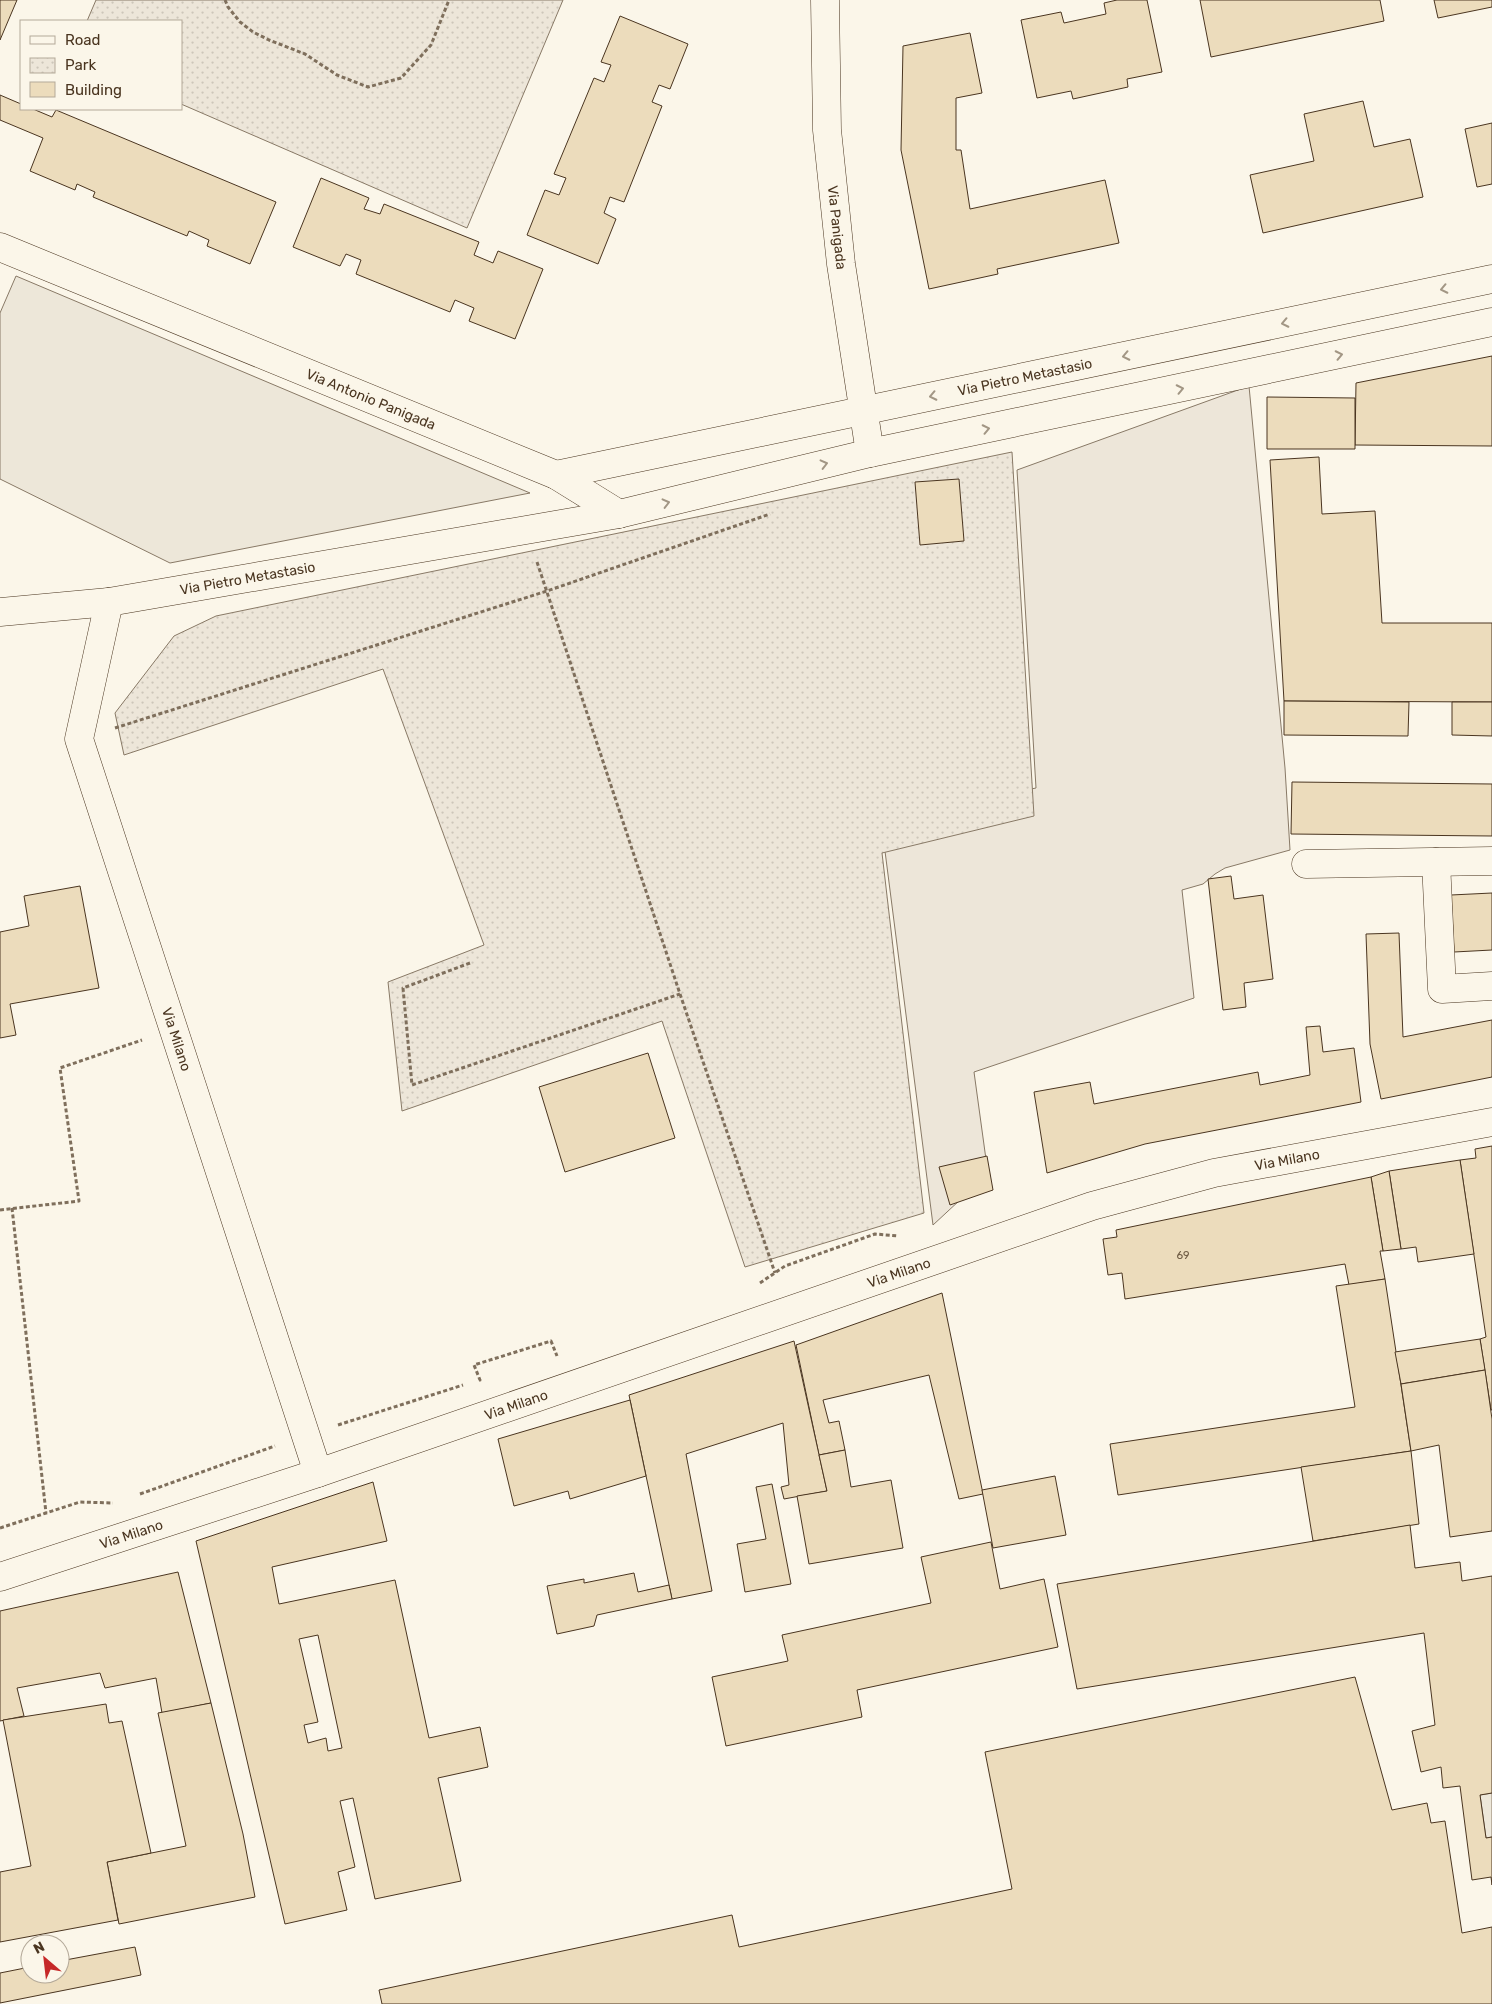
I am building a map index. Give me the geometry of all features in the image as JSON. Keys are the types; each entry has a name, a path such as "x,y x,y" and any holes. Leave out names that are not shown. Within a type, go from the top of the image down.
{"street":[{"name":"Via Panigada","path":"824,0 827,130 841,264 870,453"},
{"name":"Via Antonio Panigada","path":"0,247 556,475 619,514"},
{"name":"Via Pietro Metastasio","path":"556,475 1492,279"},
{"path":"526,530 619,514 870,453 1492,322"},
{"name":"Via Pietro Metastasio","path":"0,612 109,602 526,530"},
{"path":"79,739 109,602"},
{"name":"Via Milano","path":"79,739 318,1472"},
{"path":"1306,864 1492,861"},
{"path":"1436,862 1442,989 1492,986"},
{"name":"Via Milano","path":"0,1578 318,1472 1092,1206 1214,1173 1492,1122"}],"path":[{"path":"225,0 240,22 253,32 305,54 337,76 368,87 401,78 431,45 449,0"},
{"path":"79,739 547,591 771,514"},
{"path":"526,530 775,1273"},
{"path":"470,963 403,988 412,1085 680,994"},
{"path":"0,1210 78,1201 60,1068 174,1029"},
{"path":"12,1208 46,1513"}],"green space":[{"path":"96,0 563,0 467,228 182,104 182,20 87,20"},
{"path":"1249,386 1285,768 1290,850 1225,868 1203,884 1182,890 1194,998 974,1072 988,1174 933,1225 881,820 1036,788 1017,470"},
{"path":"1012,452 1034,816 882,853 924,1213 745,1267 662,1021 402,1111 388,982 484,945 383,669 124,755 115,713 174,636 216,616"}],"shaded area":[{"path":"16,276 530,493 170,563 0,479 0,313"},
{"path":"1492,1793 1492,1837 1486,1838 1480,1795"}],"building":[{"path":"0,0 17,0 0,40"},
{"path":"1117,0 1147,0 1162,72 1127,79 1128,87 1073,99 1071,91 1037,98 1021,20 1061,12 1064,23 1106,14 1104,3"},
{"path":"1200,0 1380,0 1384,21 1211,57"},
{"path":"1434,0 1492,0 1492,7 1438,18"},
{"path":"620,16 688,44 670,89 659,85 652,102 662,106 624,202 610,197 604,213 616,219 598,264 527,235 545,190 559,195 566,178 554,174 594,78 604,82 611,65 601,62"},
{"path":"970,33 982,93 956,98 956,150 961,150 970,209 1105,180 1119,243 997,269 998,274 929,289 901,150 903,46"},
{"path":"0,95 20,104 20,110 35,110 52,117 56,110 276,202 250,264 207,246 209,240 189,231 187,236 93,197 95,192 77,184 75,190 30,171 43,138 0,120"},
{"path":"1363,101 1374,147 1410,139 1423,197 1263,233 1250,175 1314,161 1304,114"},
{"path":"1492,123 1492,184 1477,187 1465,129"},
{"path":"321,178 369,198 364,209 380,214 384,204 479,242 474,255 493,263 498,251 543,269 515,339 469,321 474,308 455,300 450,312 356,274 361,260 346,254 340,266 293,247"},
{"path":"1492,356 1492,446 1355,445 1356,383"},
{"path":"1267,397 1355,398 1355,449 1267,449"},
{"path":"1319,457 1322,514 1375,511 1382,623 1492,623 1492,702 1284,701 1270,460"},
{"path":"959,479 964,541 920,545 915,482"},
{"path":"1284,701 1409,702 1408,736 1284,735"},
{"path":"1452,702 1492,702 1492,736 1452,735"},
{"path":"1292,782 1492,784 1492,836 1291,834"},
{"path":"1231,876 1234,899 1263,895 1273,979 1244,983 1246,1007 1223,1010 1208,879"},
{"path":"80,886 99,988 10,1004 16,1035 0,1038 0,932 29,926 24,896"},
{"path":"1492,893 1492,950 1454,952 1451,895"},
{"path":"1399,933 1403,1037 1492,1020 1492,1077 1381,1099 1370,1044 1366,934"},
{"path":"1320,1026 1323,1052 1354,1048 1361,1102 1145,1144 1047,1173 1034,1092 1090,1082 1094,1104 1258,1072 1260,1085 1310,1075 1306,1027"},
{"path":"648,1053 675,1138 565,1172 539,1087"},
{"path":"1492,1146 1491,1410 1480,1339 1486,1337 1460,1160 1476,1158 1475,1149"},
{"path":"987,1156 993,1190 950,1205 939,1167"},
{"path":"1460,1160 1474,1254 1418,1262 1416,1247 1401,1249 1389,1171"},
{"path":"1389,1171 1401,1249 1383,1251 1371,1177"},
{"path":"1371,1177 1383,1251 1380,1251 1385,1279 1349,1285 1345,1264 1125,1299 1122,1273 1108,1275 1103,1239 1117,1237 1116,1230"},
{"path":"1385,1279 1411,1451 1118,1495 1110,1444 1355,1407 1336,1286"},
{"path":"942,1293 983,1494 959,1499 929,1375 823,1400 829,1423 839,1421 845,1450 819,1455 796,1345"},
{"path":"1480,1339 1485,1370 1401,1384 1395,1352"},
{"path":"794,1341 827,1491 784,1499 781,1487 789,1485 783,1423 686,1454 712,1591 672,1599 629,1395"},
{"path":"1485,1370 1492,1419 1492,1531 1450,1537 1439,1445 1411,1451 1401,1384"},
{"path":"630,1400 646,1476 570,1499 568,1491 514,1506 498,1439"},
{"path":"845,1450 851,1487 891,1480 903,1548 809,1564 797,1496 827,1491 819,1455"},
{"path":"1411,1451 1419,1524 1313,1541 1301,1467"},
{"path":"1055,1476 1066,1535 993,1548 982,1490"},
{"path":"373,1482 387,1541 272,1567 279,1604 395,1580 429,1738 480,1727 488,1767 438,1778 461,1881 375,1899 353,1798 340,1801 355,1867 338,1872 347,1910 285,1924 196,1541","holes":["318,1635 342,1748 328,1751 326,1738 308,1743 304,1725 318,1722 299,1639"]},
{"path":"772,1484 791,1584 745,1592 737,1544 766,1539 756,1487"},
{"path":"1410,1525 1415,1568 1460,1562 1462,1581 1492,1576 1492,1793 1480,1795 1486,1838 1492,1837 1492,1885 1491,1877 1472,1880 1460,1786 1443,1788 1441,1767 1421,1772 1412,1731 1435,1725 1424,1633 1077,1689 1057,1584"},
{"path":"991,1542 1000,1589 1044,1579 1058,1647 857,1690 862,1717 726,1746 712,1677 788,1661 782,1635 931,1603 921,1557"},
{"path":"178,1572 211,1703 162,1713 156,1678 105,1688 100,1673 17,1688 24,1716 0,1721 0,1611"},
{"path":"634,1573 638,1592 669,1585 672,1599 597,1615 594,1626 557,1634 547,1586 584,1579 584,1583"},
{"path":"1355,1677 1392,1810 1427,1803 1431,1823 1445,1821 1462,1933 1492,1927 1492,2004 382,2004 379,1990 732,1915 739,1947 1012,1889 985,1752"},
{"path":"211,1703 243,1834 255,1897 119,1924 107,1862 186,1846 158,1713"},
{"path":"106,1704 109,1723 122,1721 151,1853 107,1862 118,1920 43,1934 20,1934 20,1938 0,1942 0,1872 31,1866 3,1720"},
{"path":"135,1947 141,1975 0,2003 0,1973 20,1969 20,1984 70,1984 70,1959"}]}
